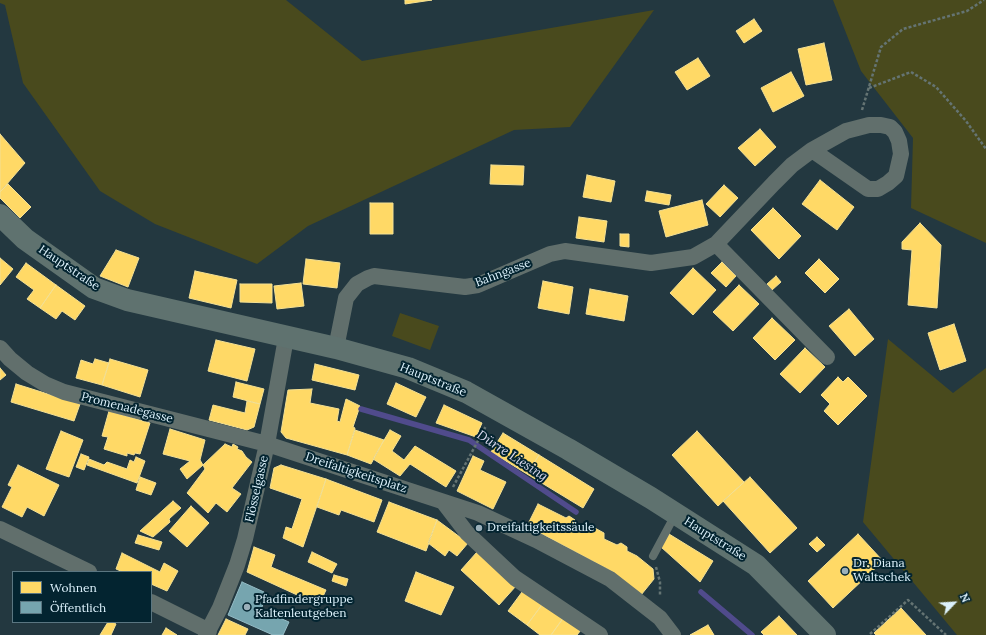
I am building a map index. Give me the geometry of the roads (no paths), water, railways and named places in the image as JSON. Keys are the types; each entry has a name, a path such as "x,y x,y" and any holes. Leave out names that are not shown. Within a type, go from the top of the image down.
{"main road":[{"name":"Hauptstraße","path":"0,215 25,238 94,288 127,300 286,338 336,348 408,368 466,392 568,449 651,498 756,566 825,635"}],"street":[{"name":"Bahngasse","path":"336,348 346,298 357,284 368,278 374,276 465,287 478,285 550,254 565,251 652,262 693,257 716,244 792,165 812,150 846,131 869,125 881,124 890,127 895,132 899,141 901,154 896,176 878,189 868,189 858,184 812,150"},
{"path":"716,244 827,357"},
{"name":"Flösselgasse","path":"208,633 228,587 245,539 267,444 286,338"},
{"name":"Promenadegasse","path":"0,348 26,373 45,384 64,392 267,444"},
{"name":"Dreifaltigkeitsplatz","path":"267,444 478,513 536,540 610,579 660,618 673,635"},
{"path":"444,503 466,533 515,578 600,635"},
{"path":"0,529 86,571"},
{"path":"152,603 208,633"}],"lane":[{"path":"653,556 676,515"}],"waterway":[{"name":"Dürre Liesing","path":"361,409 469,440 576,512"},
{"name":"Dürre Liesing","path":"701,592 752,635"}],"place":[{"name":"Dreifaltigkeitssäule","path":"479,528"},
{"name":"Dr. Diana Waltschek","path":"845,571"},
{"name":"Pfadfindergruppe Kaltenleutgeben","path":"247,607"}]}
